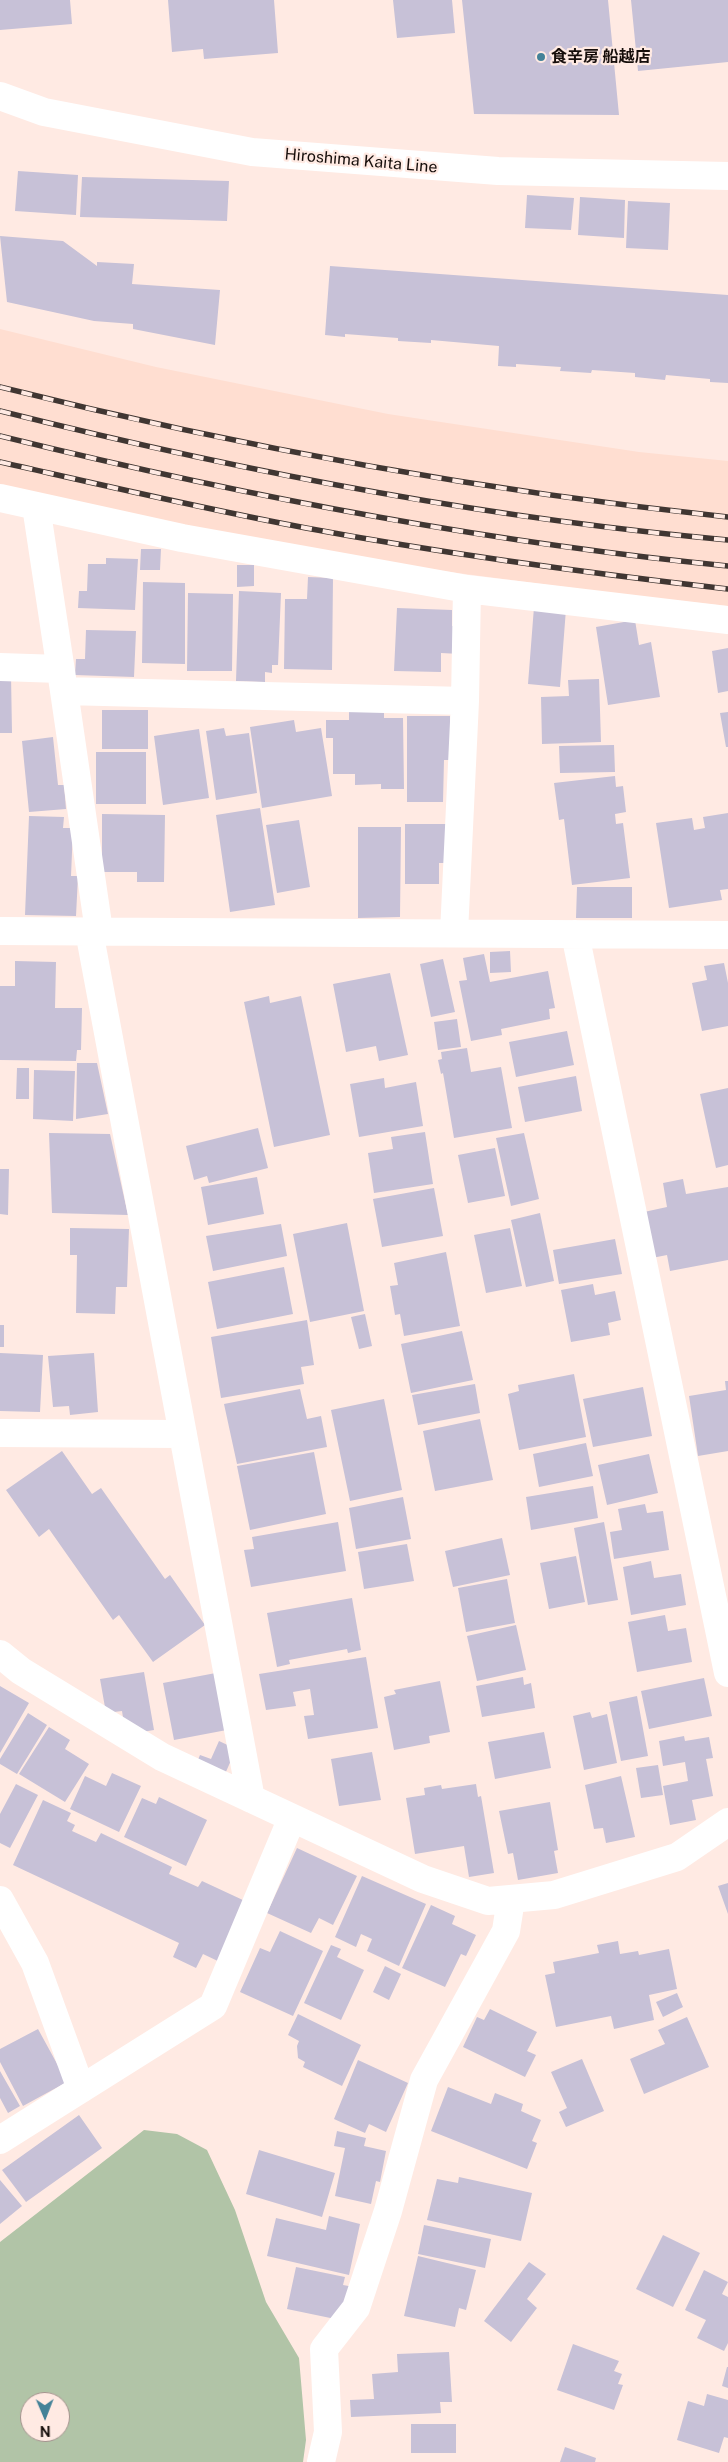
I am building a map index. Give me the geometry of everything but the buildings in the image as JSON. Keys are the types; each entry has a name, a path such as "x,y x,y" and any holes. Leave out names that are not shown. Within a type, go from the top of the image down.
{"street":[{"name":"Hiroshima Kaita Line","path":"0,96 44,112 252,152 498,171 728,176"},
{"path":"0,498 182,538 467,589 728,620"},
{"path":"36,506 62,680 94,931 183,1434 251,1799"},
{"path":"454,934 465,701 467,589"},
{"path":"0,667 62,680 465,701"},
{"path":"0,930 728,935"},
{"path":"575,934 728,1673"},
{"path":"0,1434 183,1434"},
{"path":"0,1654 21,1670 162,1757 423,1879 488,1901 554,1895 677,1857 728,1822"},
{"path":"0,2140 213,2006 292,1818"},
{"path":"321,2462 328,2432 324,2349 356,2308 388,2211 424,2080 506,1931 511,1899"},
{"path":"0,1900 35,1963 82,2089"}],"shaded area":[{"path":"0,329 156,367 388,414 639,452 728,461 728,606 625,595 435,570 259,540 0,485"}],"green space":[{"path":"144,2130 177,2134 207,2150 235,2210 266,2302 299,2358 306,2440 303,2462 0,2462 0,2242"}],"railway":[{"path":"0,387 180,429 362,465 544,494 728,517"},
{"path":"0,411 180,453 361,490 544,519 728,540"},
{"path":"0,436 180,478 361,514 544,544 728,566"},
{"path":"0,462 306,528 517,562 728,589"}],"place":[{"name":"食辛房 船越店","path":"541,57"}]}
